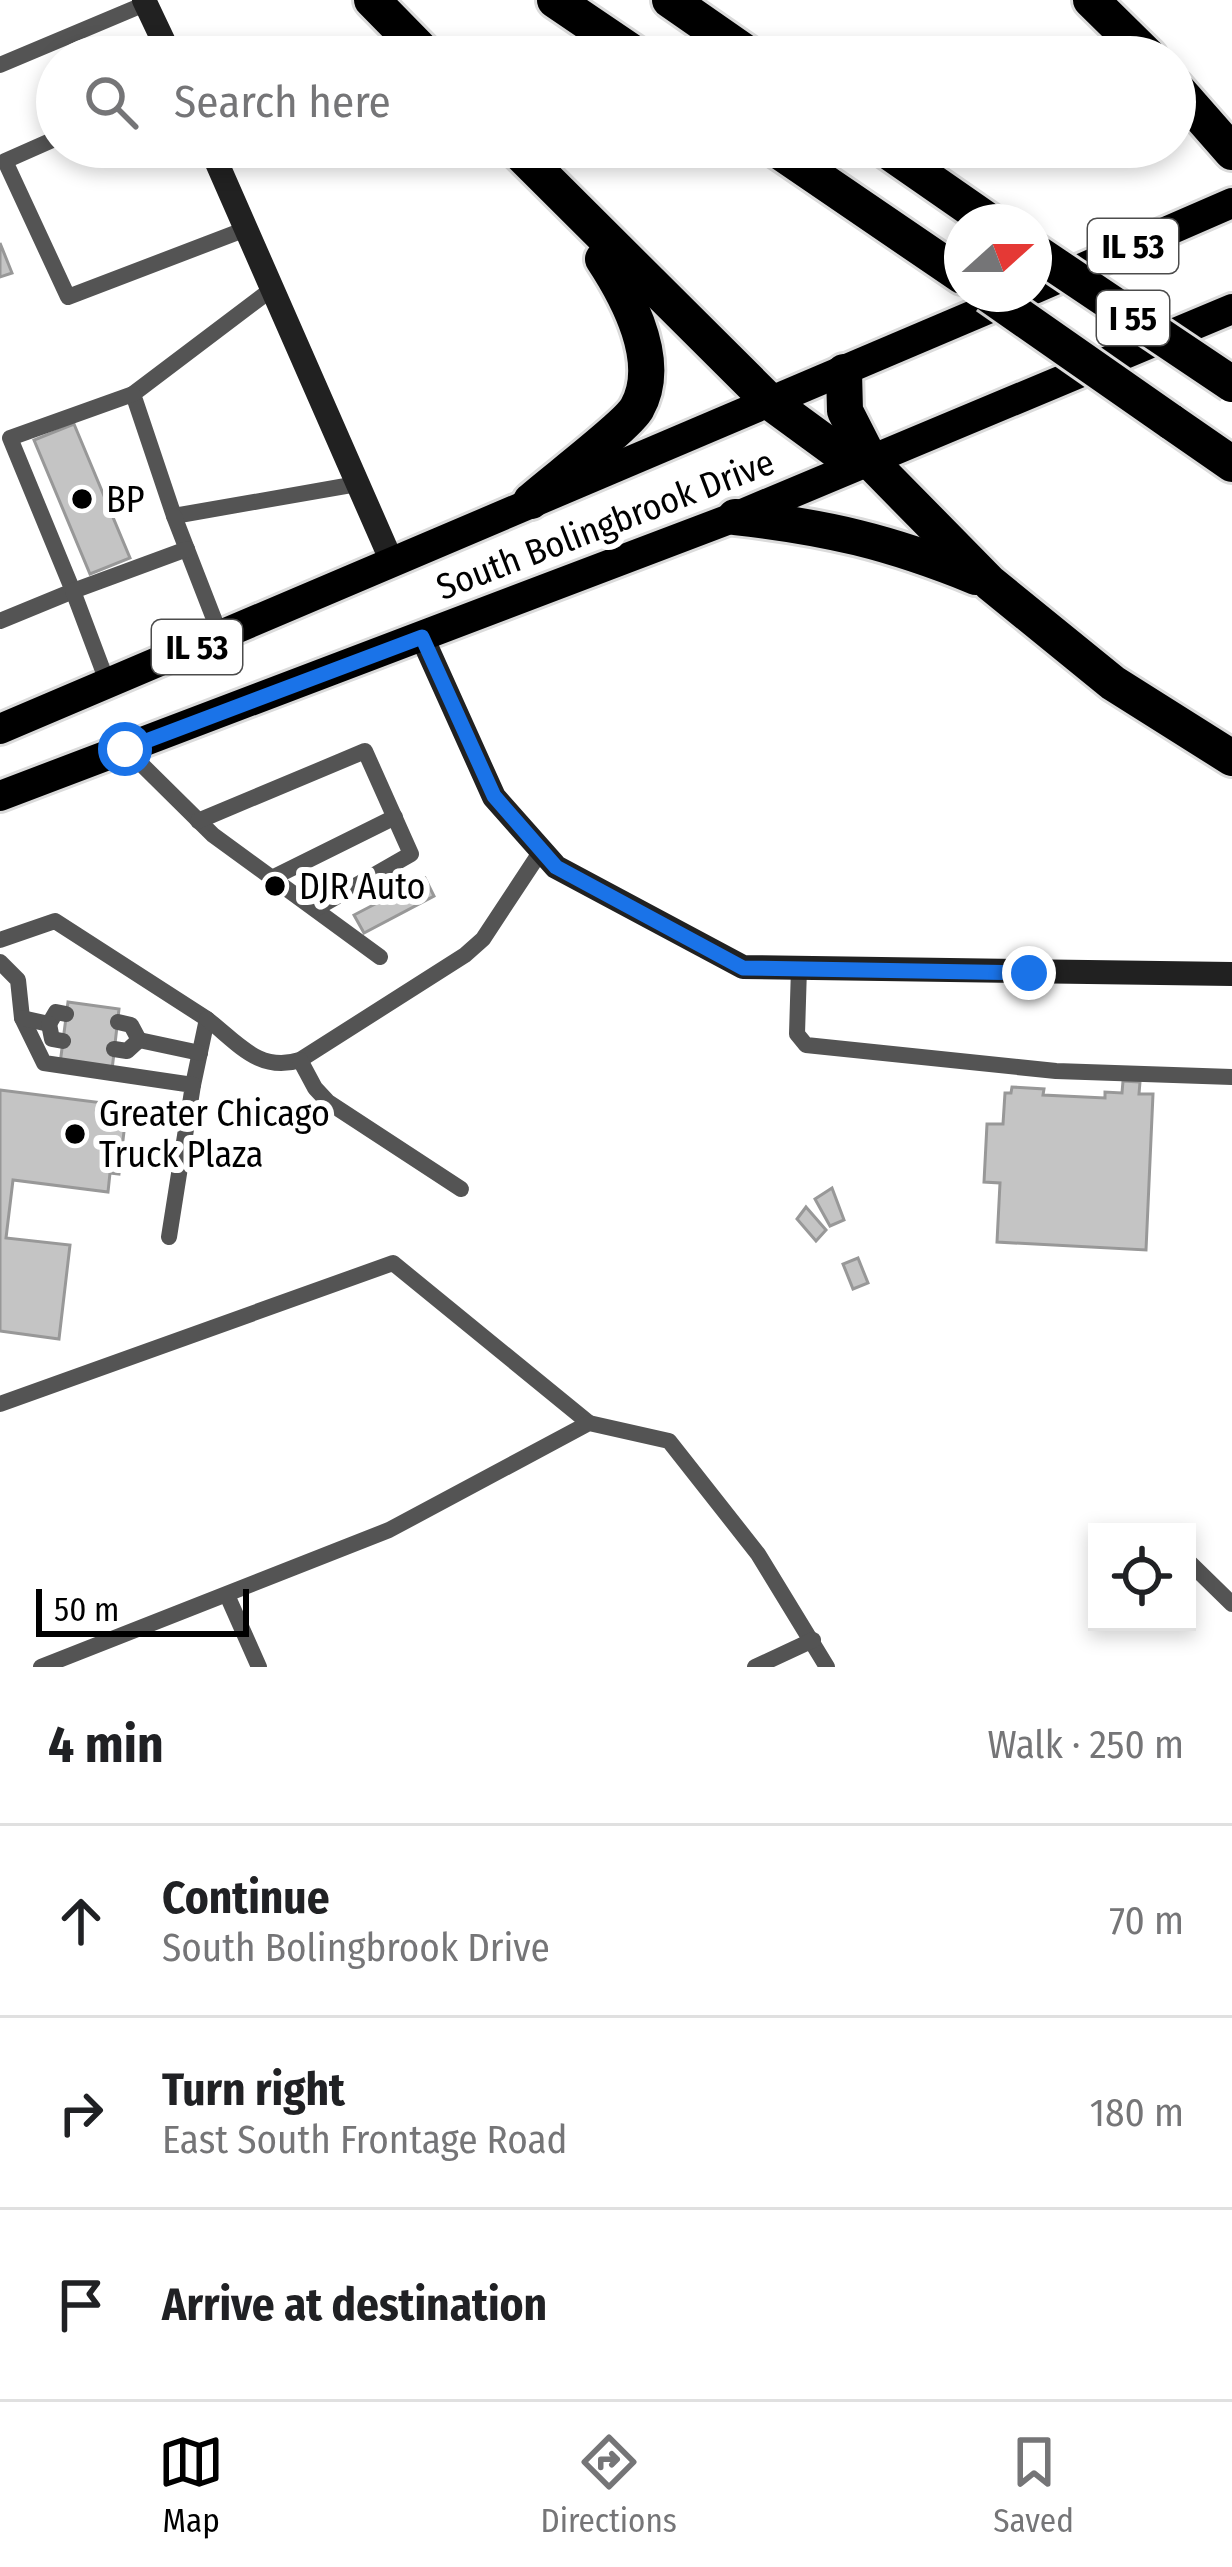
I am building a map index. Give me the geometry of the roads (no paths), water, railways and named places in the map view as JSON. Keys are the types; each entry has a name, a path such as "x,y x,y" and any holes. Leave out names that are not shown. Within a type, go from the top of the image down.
{"highway":[{"path":"372,0 407,36"},
{"path":"555,0 608,36"},
{"path":"670,0 722,36"},
{"path":"1091,0 1129,36"},
{"path":"1196,87 1232,111"},
{"path":"1196,111 1232,152"},
{"path":"535,168 770,402 841,454 872,462"},
{"path":"803,168 944,263"},
{"path":"912,168 964,204"},
{"path":"531,501 637,409 644,380 644,344 627,295 541,174"},
{"name":"I 55","path":"1052,263 1232,384"},
{"name":"I 55","path":"1014,312 1232,464"},
{"path":"844,372 844,411 872,462 990,583 1113,683 1232,758"},
{"path":"735,517 820,526 891,544 990,583"}],"main road":[{"name":"IL 53","path":"1052,281 1232,203"},
{"name":"South Bolingbrook Drive","path":"0,796 735,517 1232,309"},
{"name":"South Bolingbrook Drive","path":"0,729 982,312"}],"street":[{"path":"144,2 161,36"},
{"path":"219,168 392,562"},
{"path":"422,637 494,796 556,867 743,968 1232,974"}],"lane":[{"path":"65,36 144,2"},
{"path":"0,64 36,48"},
{"path":"36,148 5,161 68,297 246,229"},
{"path":"108,684 10,438 133,394 272,289"},
{"path":"133,394 221,637"},
{"path":"174,516 357,484"},
{"path":"0,621 187,549"},
{"path":"125,749 198,821 380,957"},
{"path":"198,821 364,751 411,854 315,909"},
{"path":"272,878 394,817"},
{"path":"0,940 56,921 207,1019 263,1062 280,1066 300,1060 465,955 483,939 542,851"},
{"path":"0,962 18,980 22,1018 44,1063 193,1085"},
{"path":"799,968 797,1034 806,1045 1056,1071 1232,1077"},
{"path":"22,1018 57,1019 52,1039 62,1041"},
{"path":"170,1237 207,1019"},
{"path":"118,1022 131,1025 139,1040 200,1053"},
{"path":"114,1049 127,1051 139,1040"},
{"path":"300,1060 328,1102 461,1189"},
{"path":"0,1404 393,1263 589,1423 669,1441 758,1554 827,1667"},
{"path":"40,1667 389,1530 589,1423"},
{"path":"1196,1569 1232,1604"},
{"path":"227,1595 260,1667"},
{"path":"755,1667 813,1640"}],"place":[{"name":"BP","path":"82,499"},
{"name":"DJR Auto","path":"275,886"},
{"name":"Greater Chicago Truck Plaza","path":"75,1134"}]}
